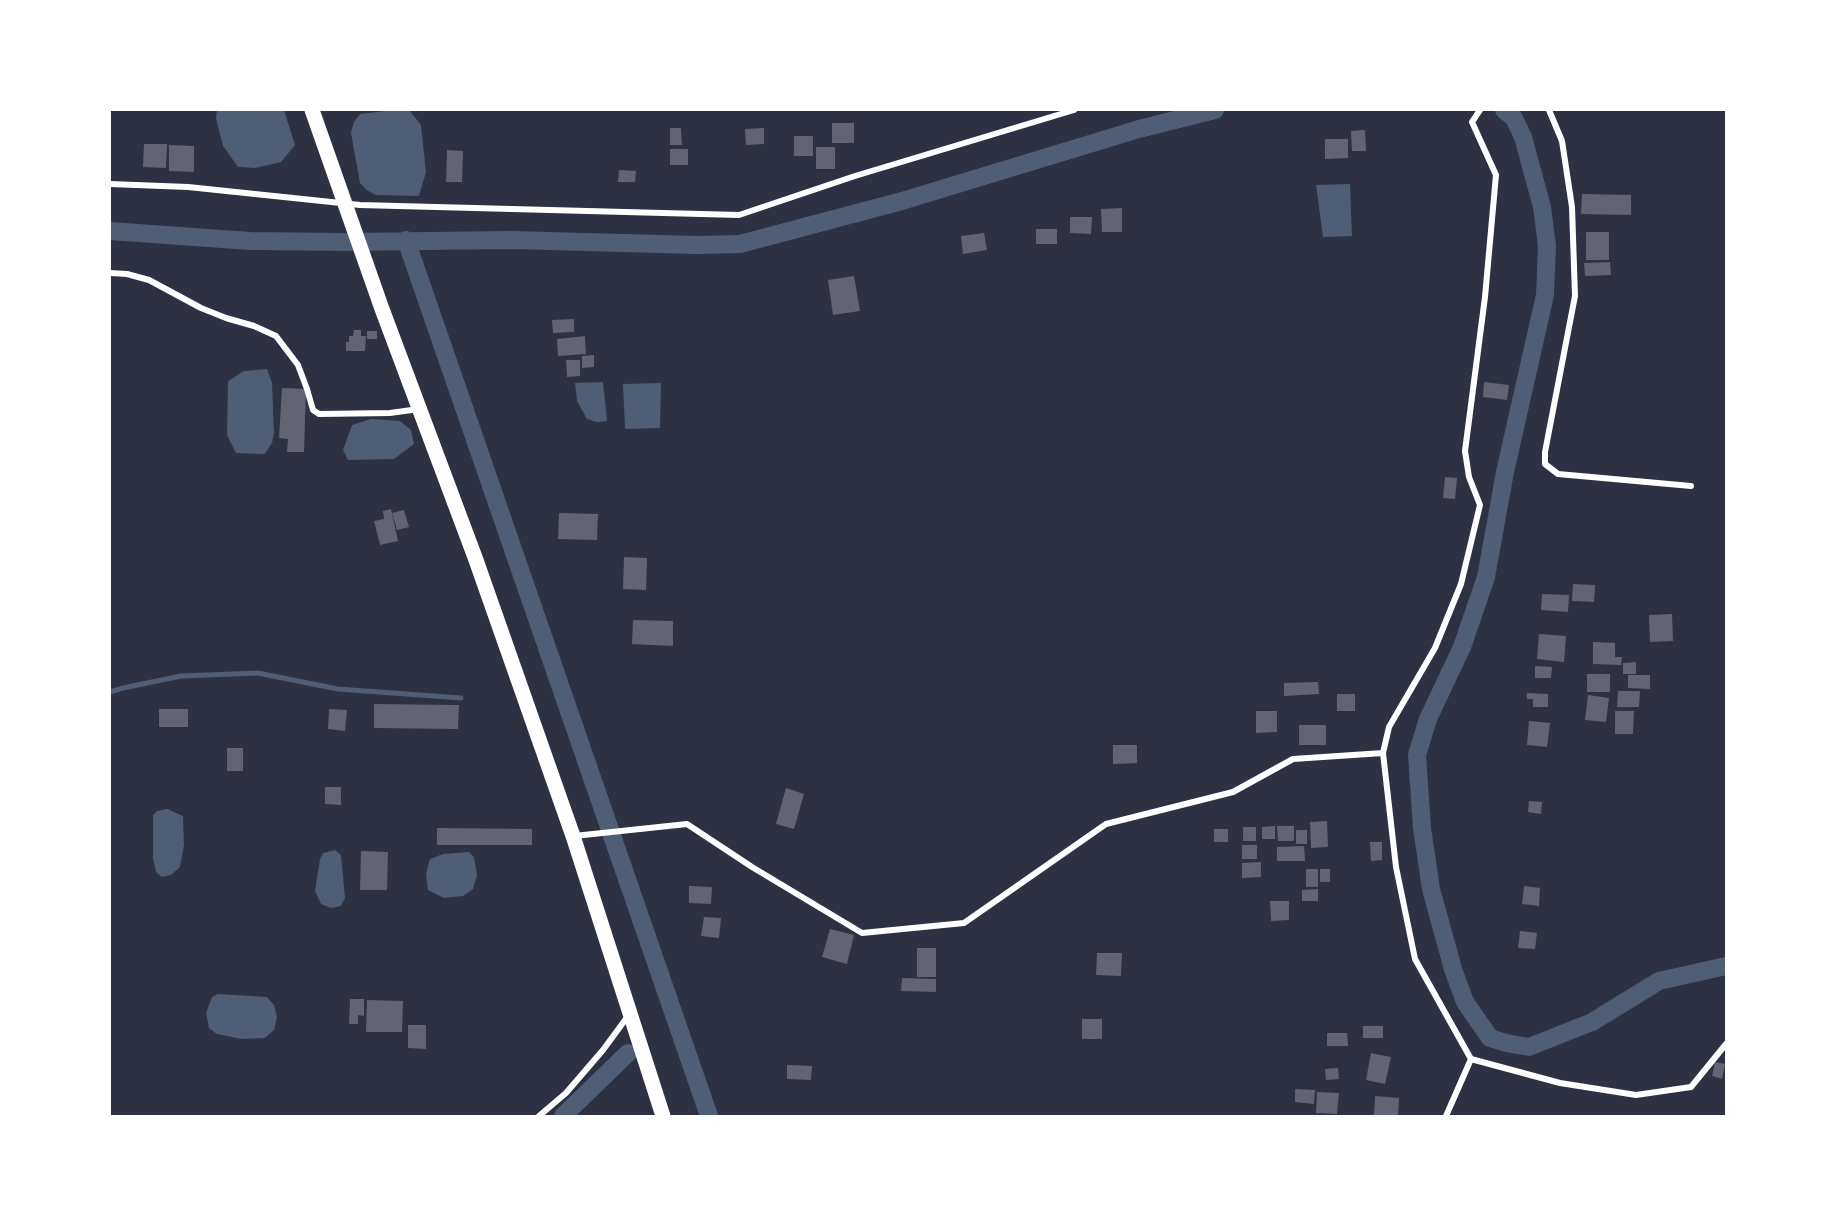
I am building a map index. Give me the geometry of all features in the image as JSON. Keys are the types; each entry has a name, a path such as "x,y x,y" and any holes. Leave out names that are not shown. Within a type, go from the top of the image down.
{"main road":[{"path":"312,110 382,309 476,560 573,836 663,1116"}],"street":[{"path":"110,184 188,187 360,205 739,215 1074,110"},
{"path":"1480,110 1472,122 1496,175 1485,297 1465,451 1469,477 1480,505 1461,584 1435,648 1389,728 1383,753 1396,867 1415,959 1471,1059 1560,1083 1636,1095 1691,1087 1726,1044"},
{"path":"1549,110 1562,141 1572,207 1575,296 1547,441 1545,464 1558,474 1691,486"},
{"path":"110,273 127,274 148,280 201,308 276,336 298,365 313,410 320,414 390,413 420,409"},
{"path":"573,836 687,824 752,867 862,933 964,923 1106,824 1233,792 1293,759 1383,753"},
{"path":"539,1116 566,1093 630,1014"},
{"path":"1446,1116 1471,1059"}],"water":[{"path":"217,110 284,110 295,145 281,162 255,168 238,167 223,146 216,118"},
{"path":"409,110 421,125 426,172 419,196 376,195 360,183 351,133 354,122 360,114"},
{"path":"1350,184 1352,236 1323,237 1316,185"},
{"path":"267,369 272,383 274,433 272,443 265,454 236,453 227,435 228,381 244,371"},
{"path":"603,382 607,421 597,422 587,419 577,401 575,383"},
{"path":"661,383 660,428 625,429 623,384"},
{"path":"371,419 400,421 411,430 414,444 394,459 348,460 343,450 352,425"},
{"path":"167,809 183,816 184,845 180,867 171,875 162,877 156,872 153,858 153,815 157,811"},
{"path":"335,850 341,855 345,898 341,906 331,908 321,904 315,891 320,859 323,853"},
{"path":"469,852 474,857 477,875 473,889 463,896 444,898 428,890 426,874 430,859 443,854"},
{"path":"218,994 267,997 274,1005 277,1017 274,1030 265,1038 242,1039 217,1034 209,1028 206,1013 212,997"}],"building":[{"path":"832,123 854,123 854,143 832,143"},
{"path":"670,128 681,128 682,145 670,145"},
{"path":"764,128 764,144 746,145 745,129"},
{"path":"1365,130 1366,151 1352,151 1351,131"},
{"path":"794,136 813,136 813,156 794,156"},
{"path":"1325,139 1348,139 1348,158 1325,159"},
{"path":"144,144 167,144 166,168 143,167"},
{"path":"169,145 194,146 194,172 169,171"},
{"path":"816,147 835,147 835,169 816,169"},
{"path":"670,149 688,149 688,165 670,165"},
{"path":"447,150 463,151 462,182 446,182"},
{"path":"619,170 636,171 635,182 618,182"},
{"path":"1582,194 1631,195 1631,215 1581,214"},
{"path":"1122,208 1122,232 1102,232 1101,209"},
{"path":"1070,217 1092,217 1091,234 1070,233"},
{"path":"1036,229 1057,229 1057,244 1036,244"},
{"path":"1586,232 1609,232 1609,260 1586,260"},
{"path":"984,233 987,250 963,254 961,236"},
{"path":"1610,262 1611,275 1585,276 1584,263"},
{"path":"854,276 860,311 833,315 828,280"},
{"path":"574,319 574,332 553,333 552,320"},
{"path":"354,330 361,330 361,336 366,336 365,351 346,351 346,342 349,342 349,336 353,336"},
{"path":"367,331 377,331 377,339 367,339"},
{"path":"585,336 586,354 558,356 557,339"},
{"path":"594,355 594,367 582,368 582,356"},
{"path":"566,360 580,360 580,376 567,377"},
{"path":"1484,382 1509,385 1507,400 1483,397"},
{"path":"282,388 306,389 304,452 287,452 288,439 279,438"},
{"path":"1445,477 1457,478 1455,499 1443,498"},
{"path":"391,509 398,541 380,545 374,521 384,519 383,511"},
{"path":"404,510 409,527 397,530 392,513"},
{"path":"559,513 598,514 597,540 558,539"},
{"path":"624,557 647,558 646,590 623,589"},
{"path":"1573,584 1595,585 1594,602 1572,601"},
{"path":"1542,594 1569,595 1568,612 1541,610"},
{"path":"1672,614 1673,641 1650,642 1649,615"},
{"path":"633,620 673,621 673,646 632,644"},
{"path":"1539,634 1566,636 1564,662 1537,659"},
{"path":"1593,642 1615,643 1615,657 1622,657 1621,665 1593,664"},
{"path":"1636,662 1636,674 1623,674 1623,663"},
{"path":"1535,666 1552,667 1551,678 1535,678"},
{"path":"1587,674 1610,674 1610,692 1587,692"},
{"path":"1628,675 1650,675 1650,689 1628,688"},
{"path":"1318,682 1319,694 1284,696 1284,683"},
{"path":"1618,691 1640,691 1639,707 1617,707"},
{"path":"1527,693 1548,694 1548,707 1533,707 1533,699 1527,699"},
{"path":"1337,694 1355,694 1355,711 1337,711"},
{"path":"1588,695 1609,698 1606,722 1585,720"},
{"path":"374,704 459,705 458,729 374,728"},
{"path":"159,709 188,709 188,727 159,727"},
{"path":"329,709 347,710 345,731 328,729"},
{"path":"1256,711 1277,711 1277,732 1256,733"},
{"path":"1615,711 1634,711 1633,734 1615,734"},
{"path":"1529,721 1550,723 1547,747 1527,745"},
{"path":"1299,725 1326,725 1326,745 1299,745"},
{"path":"1113,745 1137,745 1137,763 1113,764"},
{"path":"227,748 243,748 243,771 227,771"},
{"path":"325,787 341,787 341,805 325,804"},
{"path":"786,788 804,794 794,829 776,824"},
{"path":"1529,801 1542,802 1541,814 1528,812"},
{"path":"1327,821 1328,847 1311,848 1310,822"},
{"path":"1275,826 1275,839 1262,839 1262,827"},
{"path":"1277,826 1294,826 1294,841 1278,841"},
{"path":"1243,827 1256,827 1256,841 1243,841"},
{"path":"437,828 532,829 532,845 437,845"},
{"path":"1214,829 1228,829 1228,842 1214,842"},
{"path":"1296,830 1307,830 1307,844 1296,844"},
{"path":"1370,842 1382,842 1382,860 1371,861"},
{"path":"1242,845 1257,845 1257,859 1242,859"},
{"path":"1304,846 1305,861 1277,861 1277,847"},
{"path":"361,851 388,852 387,890 360,890"},
{"path":"1261,862 1261,877 1242,878 1242,863"},
{"path":"1306,869 1318,869 1318,887 1306,887"},
{"path":"1320,869 1330,869 1330,882 1320,882"},
{"path":"689,886 712,887 711,904 689,903"},
{"path":"1524,886 1540,888 1539,906 1522,904"},
{"path":"1318,889 1318,901 1302,901 1302,890"},
{"path":"1270,901 1289,901 1289,920 1271,921"},
{"path":"704,917 721,918 719,938 701,936"},
{"path":"830,929 854,935 847,964 822,957"},
{"path":"1520,931 1537,933 1535,949 1518,948"},
{"path":"917,948 936,948 936,977 917,977"},
{"path":"1097,953 1122,953 1121,976 1096,975"},
{"path":"902,978 936,979 936,992 901,991"},
{"path":"350,999 364,999 364,1016 358,1015 358,1024 349,1024"},
{"path":"367,1000 403,1001 402,1032 366,1032"},
{"path":"1082,1019 1102,1019 1102,1039 1082,1039"},
{"path":"408,1025 426,1025 426,1049 408,1048"},
{"path":"1363,1026 1383,1026 1383,1038 1363,1038"},
{"path":"1327,1033 1347,1033 1348,1046 1327,1046"},
{"path":"1371,1053 1391,1057 1385,1084 1366,1080"},
{"path":"1715,1062 1725,1064 1722,1079 1712,1076"},
{"path":"787,1065 812,1066 811,1080 787,1079"},
{"path":"1338,1068 1339,1079 1326,1080 1325,1069"},
{"path":"1295,1089 1315,1090 1314,1104 1295,1102"},
{"path":"1317,1092 1339,1093 1337,1114 1316,1113"},
{"path":"1375,1096 1399,1098 1398,1116 1374,1116"}],"waterway":[{"path":"110,231 250,241 511,240 740,244 902,201 1139,129 1215,110"},
{"path":"1504,110 1514,118 1523,137 1542,207 1547,246 1545,295 1505,472 1486,577 1462,647 1428,719 1417,755 1422,828 1431,889 1453,969 1465,1002 1490,1038 1506,1043 1529,1047 1592,1022 1659,981 1726,966"},
{"path":"406,240 709,1116"},
{"path":"110,692 181,676 258,673 338,689 461,698"},
{"path":"563,1116 628,1053"}]}
